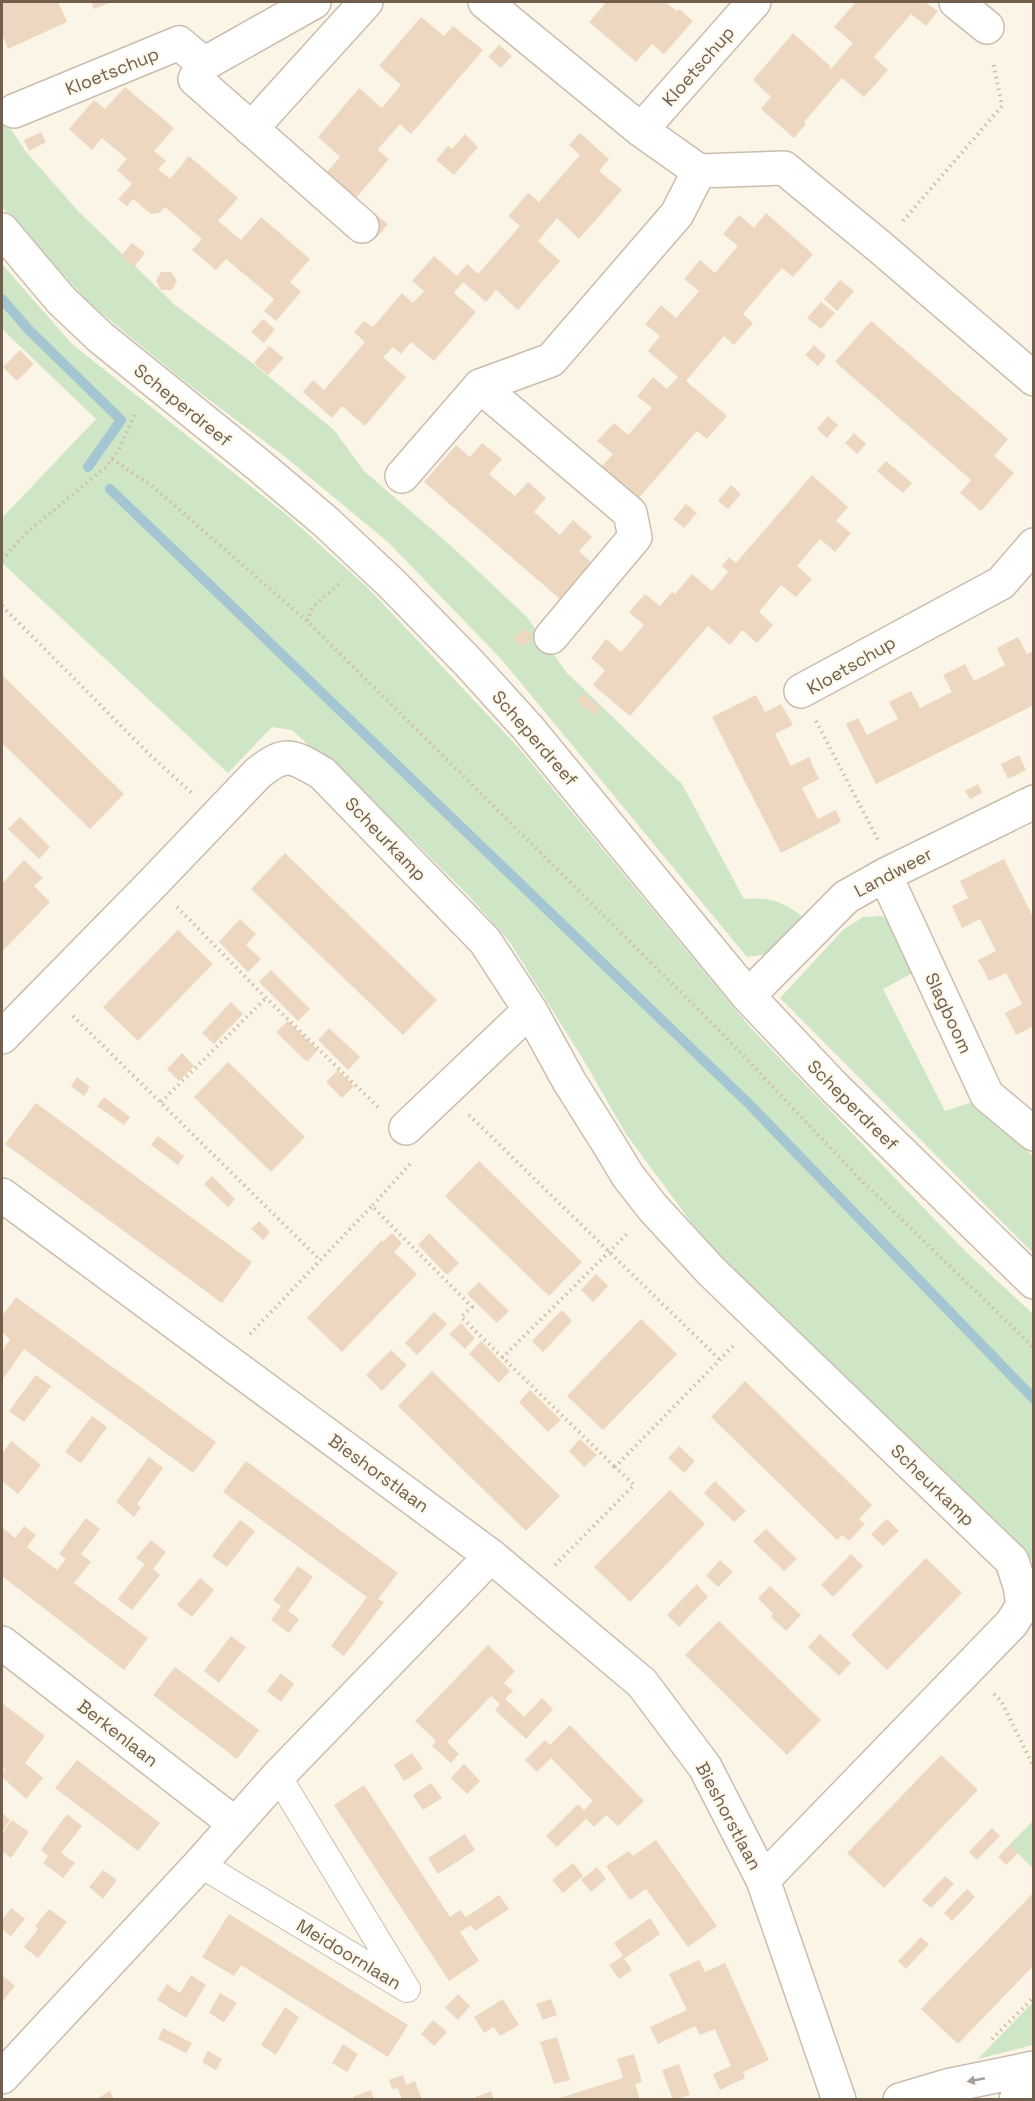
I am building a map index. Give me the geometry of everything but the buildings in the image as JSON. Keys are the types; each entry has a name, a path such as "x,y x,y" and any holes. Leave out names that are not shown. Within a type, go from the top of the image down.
{"street":[{"path":"314,2 204,64 195,79 362,226"},
{"path":"251,129 364,2"},
{"path":"486,2 641,130 699,171 784,168 1034,379"},
{"name":"Kloetschup","path":"641,130 754,2"},
{"path":"956,2 987,27"},
{"name":"Kloetschup","path":"14,111 179,43 204,64"},
{"path":"402,476 480,386 551,360 677,214 699,171"},
{"name":"Scheperdreef","path":"2,230 62,300 100,337 327,522 470,663 528,728 748,996 835,1088 1034,1282"},
{"path":"480,386 630,513 635,537 551,637"},
{"name":"Kloetschup","path":"801,691 1001,583 1034,545"},
{"name":"Scheurkamp","path":"2,1037 258,773 275,760 293,757 322,773 485,941 530,1010 569,1081 628,1176 653,1208 711,1271 1012,1562 1020,1586 1023,1605 1012,1623 763,1880"},
{"name":"Landweer","path":"748,996 846,897 1034,802"},
{"name":"Slagboom","path":"890,873 987,1095 1034,1134"},
{"path":"406,1128 530,1010"},
{"name":"Bieshorstlaan","path":"2,1195 491,1556 642,1683 705,1767 763,1880 838,2100"},
{"path":"2,2077 200,1864 278,1776 491,1556"},
{"name":"Berkenlaan","path":"2,1643 234,1823"},
{"name":"Meidoornlaan","path":"200,1864 407,1989 278,1776"},
{"path":"900,2100 947,2086 1034,2068"},
{"path":"1016,2100 1034,2095"}],"path":[{"path":"880,247 1002,106 987,27"},
{"path":"2,560 26,533 106,467 117,451 151,380"},
{"path":"112,459 153,486 307,621 719,1030 859,1178 1034,1348"},
{"path":"307,621 312,608 325,595 368,561"},
{"path":"2,606 151,756 217,816"},
{"name":"Kloetschup","path":"801,691 890,873"},
{"path":"153,883 386,1115 428,1146 225,1360"},
{"path":"47,991 320,1260"},
{"path":"161,1102 266,998"},
{"path":"445,1091 719,1359"},
{"path":"372,1206 472,1306 461,1317 634,1485 532,1589"},
{"path":"502,1358 653,1208"},
{"path":"615,1467 761,1318"},
{"path":"969,1668 1001,1701 1034,1767"}],"green space":[{"path":"2,116 27,153 78,211 175,305 251,362 334,430 364,471 450,545 526,616 567,673 682,784 744,899 777,902 791,908 806,919 769,954 747,957 502,660 388,542 284,456 184,381 89,303 2,207"},
{"path":"2,264 72,344 288,516 368,588 518,747 750,1027 964,1250 1033,1314 1033,1562 736,1277 691,1222 626,1134 583,1059 509,941 469,896 411,838 292,730 272,727 228,773 2,563 2,518 96,419 2,329"},
{"path":"882,916 898,926 920,969 883,989 945,1111 972,1102 1033,1156 1033,1253 780,998 843,930 863,917"},
{"path":"1033,1821 1033,1868 1009,1845"},
{"path":"1033,2002 1033,2045 978,2059"}],"waterway":[{"path":"2,299 28,329 121,420 88,467"},
{"path":"110,489 749,1104 1034,1399"}]}
